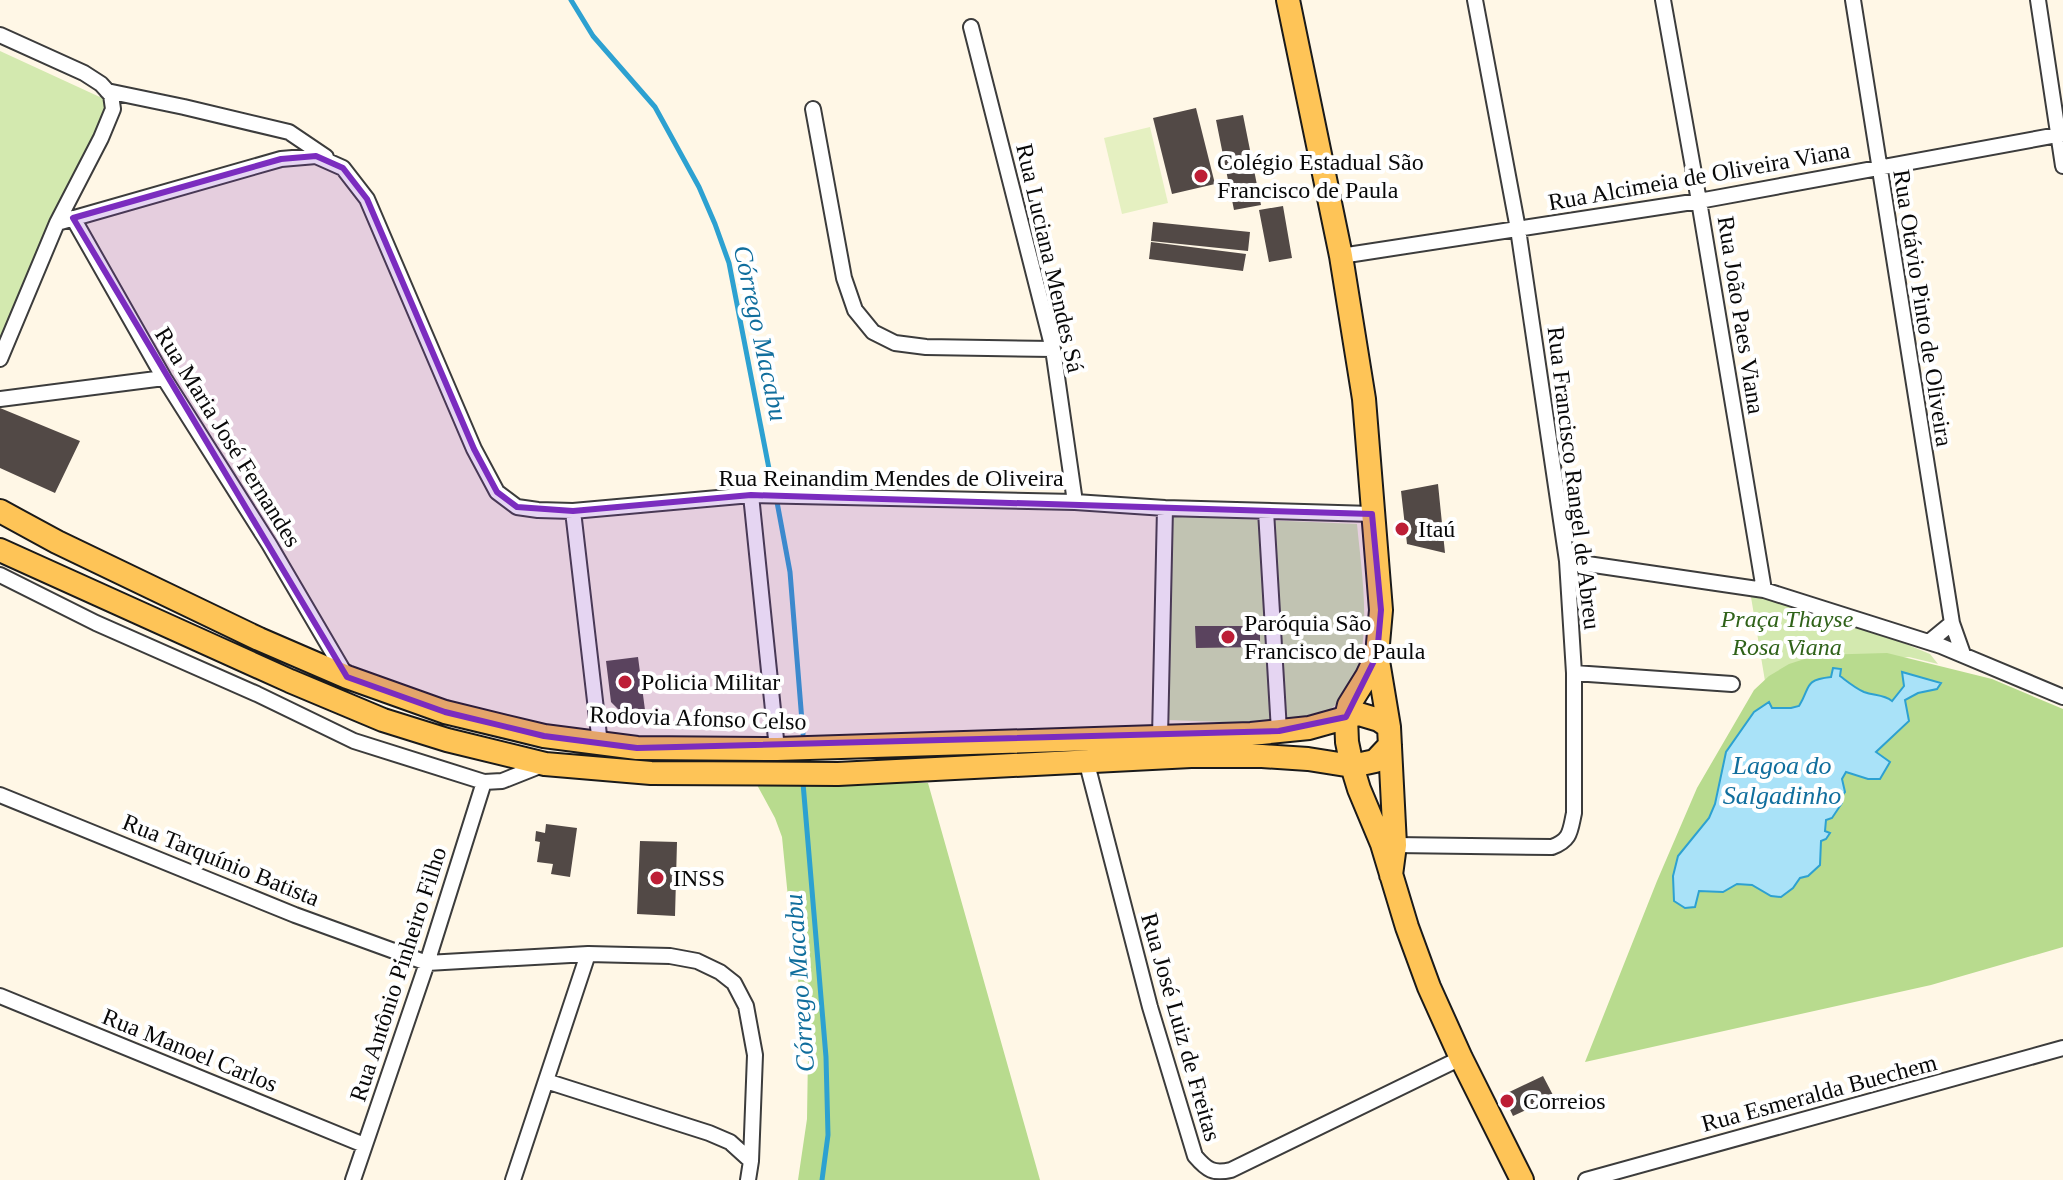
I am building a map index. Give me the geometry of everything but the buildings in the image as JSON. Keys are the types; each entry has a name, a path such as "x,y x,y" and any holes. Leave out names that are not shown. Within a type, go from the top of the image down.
{"main road":[{"path":"1288,0 1341,256 1364,399 1381,610 1377,655 1390,736 1395,845 1391,875"},
{"name":"Rodovia Afonso Celso","path":"0,511 57,542 259,639 347,677 445,712 544,736 637,748 777,749 1279,731 1309,728 1359,714 1369,715 1390,736"},
{"path":"0,550 290,681 396,724 545,764 651,773 838,774 1086,760 1262,756 1352,766 1375,761 1390,736"},
{"path":"1377,655 1349,705 1346,717 1352,766 1382,844 1418,957 1461,1058 1522,1180"}],"street":[{"name":"Rua Francisco Rangel de Abreu","path":"1395,845 1552,847 1563,843 1569,835 1574,813 1574,673 1567,561 1518,229 1475,0"},
{"name":"Rua João Paes Viana","path":"1663,0 1764,590"},
{"name":"Rua Otávio Pinto de Oliveira","path":"1853,0 1952,623 1963,654"},
{"path":"2038,0 2063,166"},
{"name":"Rua Luciana Mendes Sá","path":"971,27 1053,349 1075,502"},
{"path":"0,35 84,73 111,95 113,109 57,223 0,359"},
{"name":"Rua Reinandim Mendes de Oliveira","path":"107,91 289,132 343,168 367,199 474,449 497,492 517,507 573,511 751,495 1075,502 1372,514"},
{"path":"813,109 844,278 855,310 873,332 895,343 926,347 1053,349"},
{"name":"Rua Alcimeia de Oliveira Viana","path":"1341,256 1699,201 2060,135"},
{"path":"57,223 281,159 316,156 340,166"},
{"name":"Rua Maria José Fernandes","path":"73,218 164,378 269,544 347,677"},
{"path":"0,399 164,378"},
{"path":"751,495 777,749"},
{"path":"1160,737 1165,508"},
{"path":"573,511 600,744"},
{"path":"1266,511 1279,731"},
{"path":"1567,561 1764,590 1963,654 2063,697"},
{"path":"0,575 96,623 354,741 484,782 502,781 545,764"},
{"path":"1929,642 1952,623"},
{"path":"1574,673 1732,684"},
{"path":"282,706 290,681"},
{"name":"Rua José Luiz de Freitas","path":"1086,760 1150,1007 1195,1156 1205,1167 1219,1173 1231,1170 1461,1058"},
{"name":"Rua Antônio Pinheiro Filho","path":"355,1179 484,782"},
{"name":"Rua Tarquínio Batista","path":"0,795 295,915 427,963"},
{"path":"427,963 588,954 670,956 697,961 720,972 734,983 746,1006 755,1055 748,1180"},
{"path":"513,1180 588,954"},
{"name":"Rua Manoel Carlos","path":"0,996 364,1145"},
{"name":"Rua Esmeralda Buechem","path":"1586,1180 2063,1048"},
{"path":"546,1081 709,1133 730,1142 751,1161"}],"highlighted area":[{"path":"316,156 343,168 367,199 474,449 497,492 517,507 573,511 751,495 1372,514 1381,610 1377,655 1346,717 1279,731 637,748 544,736 445,712 347,677 73,218 281,159"}],"green space":[{"path":"0,51 102,98 107,107 0,338"},
{"path":"1150,127 1168,203 1122,214 1104,138"},
{"path":"1171,516 1357,524 1363,582 1362,645 1356,674 1342,698 1321,715 1289,724 1167,720"},
{"name":"Praça Thayse Rosa Viana","path":"1761,596 1865,627 1930,654 1938,664 1909,657 1780,670 1765,681 1751,597"},
{"path":"1887,653 1992,679 2063,709 2063,947 1931,985 1585,1062 1697,788 1754,690 1789,664 1817,655"},
{"path":"756,783 928,783 1040,1180 798,1180 807,1119 808,1054 782,837"}],"water":[{"name":"Lagoa do Salgadinho","path":"1833,668 1841,669 1840,676 1861,690 1892,701 1904,686 1902,672 1941,683 1937,689 1905,700 1909,721 1876,752 1890,762 1880,779 1868,779 1846,772 1842,779 1845,792 1840,798 1842,803 1832,818 1826,820 1825,831 1830,833 1821,841 1820,865 1808,876 1800,878 1781,897 1771,896 1752,885 1737,884 1723,892 1699,891 1695,907 1685,908 1674,901 1673,876 1678,856 1709,818 1726,752 1754,712 1769,702 1772,708 1799,706 1812,682 1831,677"}],"waterway":[{"name":"Córrego Macabu","path":"571,0 593,36 655,107 699,187 715,224 729,263 771,479"},
{"name":"Córrego Macabu","path":"777,502 790,572 803,734"},
{"name":"Córrego Macabu","path":"803,783 826,1057 828,1135 822,1180"}],"place":[{"name":"Colégio Estadual São Francisco de Paula","path":"1201,176"},
{"name":"Itaú","path":"1402,529"},
{"name":"Paróquia São Francisco de Paula","path":"1228,637"},
{"name":"Policia Militar","path":"625,682"},
{"name":"INSS","path":"657,878"},
{"name":"Correios","path":"1507,1101"}]}
